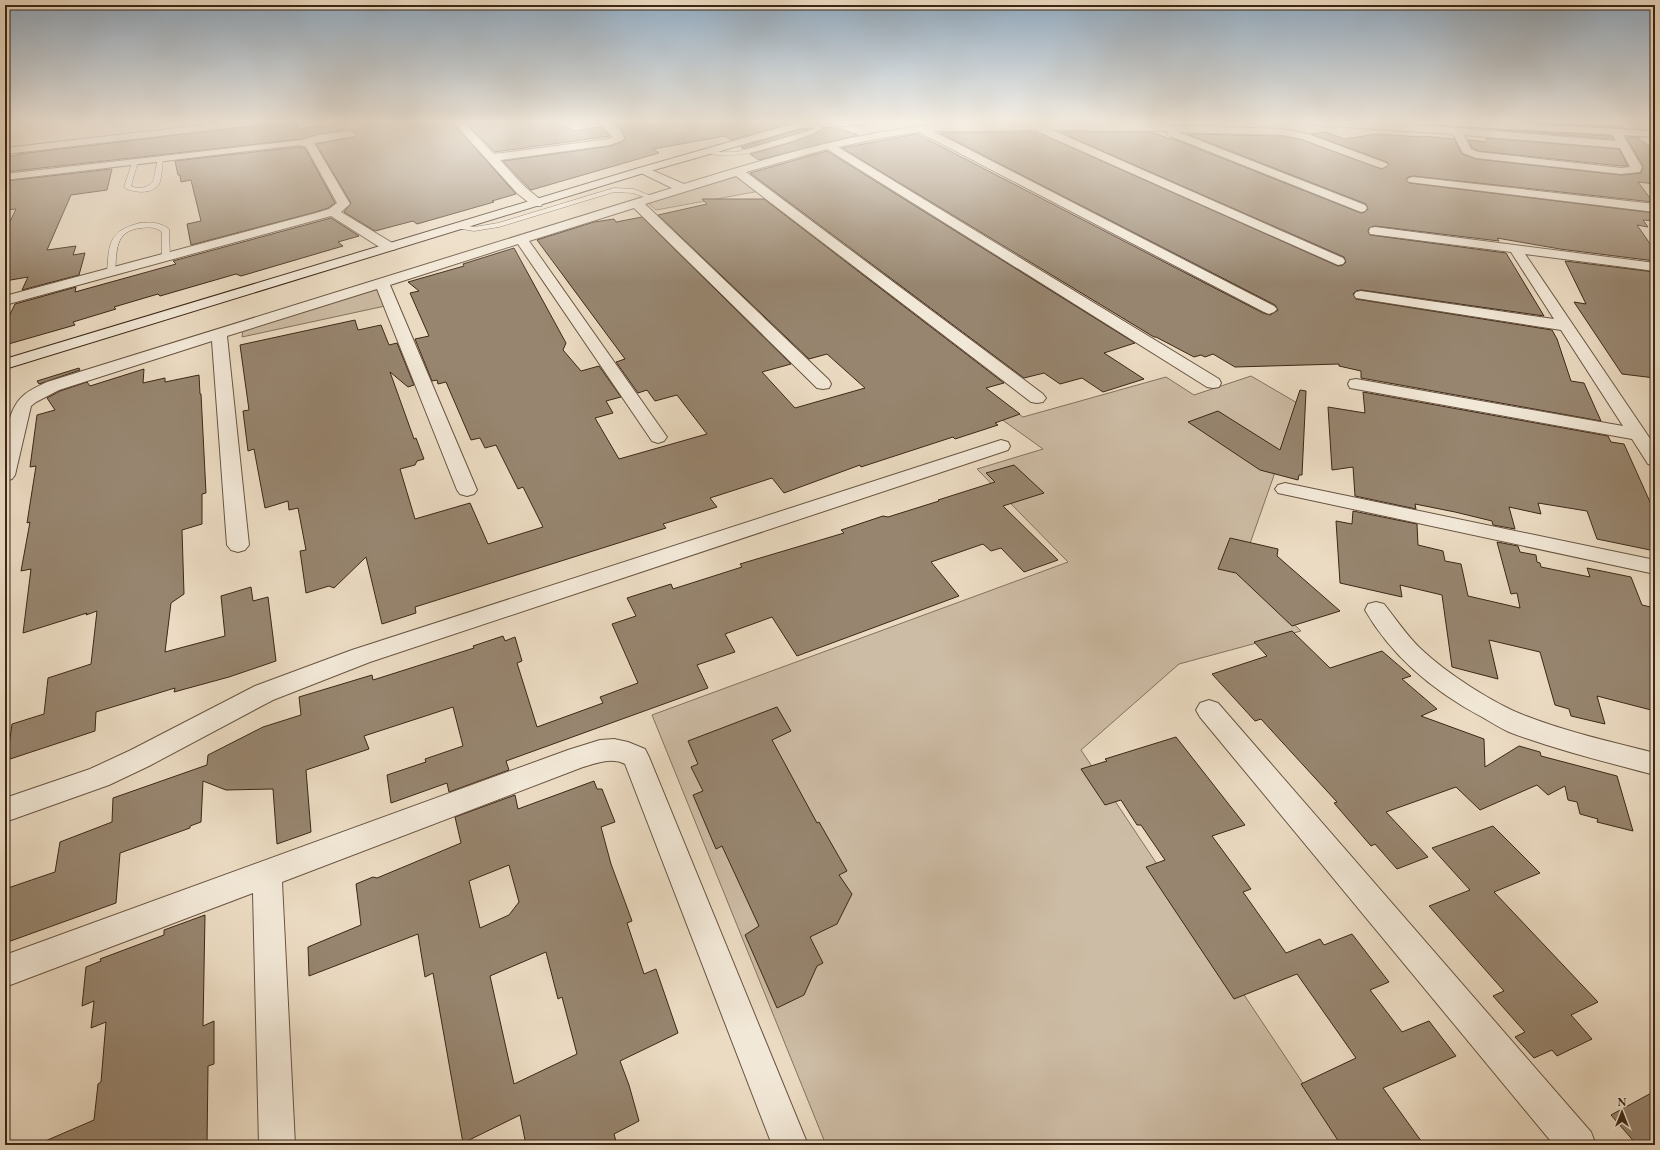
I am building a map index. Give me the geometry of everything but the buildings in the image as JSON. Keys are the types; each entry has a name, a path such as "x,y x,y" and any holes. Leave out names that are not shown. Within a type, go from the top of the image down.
{"street":[{"path":"5,177 17,176"},
{"path":"5,301 326,214 344,204 328,176"},
{"path":"508,176 521,190 537,203"},
{"path":"7,363 625,176"},
{"path":"655,176 682,188"},
{"path":"689,176 704,182"},
{"path":"5,476 23,405 30,398 53,386 723,176"},
{"path":"743,176 1037,398"},
{"path":"877,176 1213,383"},
{"path":"1011,176 1269,309"},
{"path":"1146,176 1338,261"},
{"path":"1280,176 1361,208"},
{"path":"1413,180 1655,208"},
{"path":"636,203 823,384"},
{"path":"326,214 389,247"},
{"path":"326,214 373,252"},
{"path":"1375,231 1655,267"},
{"path":"521,239 658,437"},
{"path":"1515,249 1655,460"},
{"path":"382,283 467,490"},
{"path":"1361,295 1567,326"},
{"path":"219,334 238,545"},
{"path":"1356,384 1637,434"},
{"path":"5,810 99,777 140,758 264,693 361,656 1001,446"},
{"path":"1285,489 1655,567"},
{"path":"1376,610 1412,655 1439,677 1472,700 1517,724 1590,747 1655,764"},
{"path":"1209,710 1578,1145"},
{"path":"5,971 577,758 614,749 625,751 636,757 790,1145"},
{"path":"267,874 277,1145"}],"lane":[{"path":"131,176 127,187 136,190 152,187 156,183 157,176"},
{"path":"459,226 474,229 499,226 614,190 634,191 652,198"},
{"path":"111,272 115,240 120,234 132,227 150,225 165,228 166,257"}],"shaded area":[{"path":"734,176 739,176 760,191 656,210 648,203"},
{"path":"377,288 385,306 242,337 243,330"},
{"path":"1251,376 1299,404 1240,572 1301,631 1179,664 1081,750 1344,1145 826,1145 652,715 1068,562 977,469 1043,449 969,396 989,391 1023,417 1166,377 1194,395"}]}
